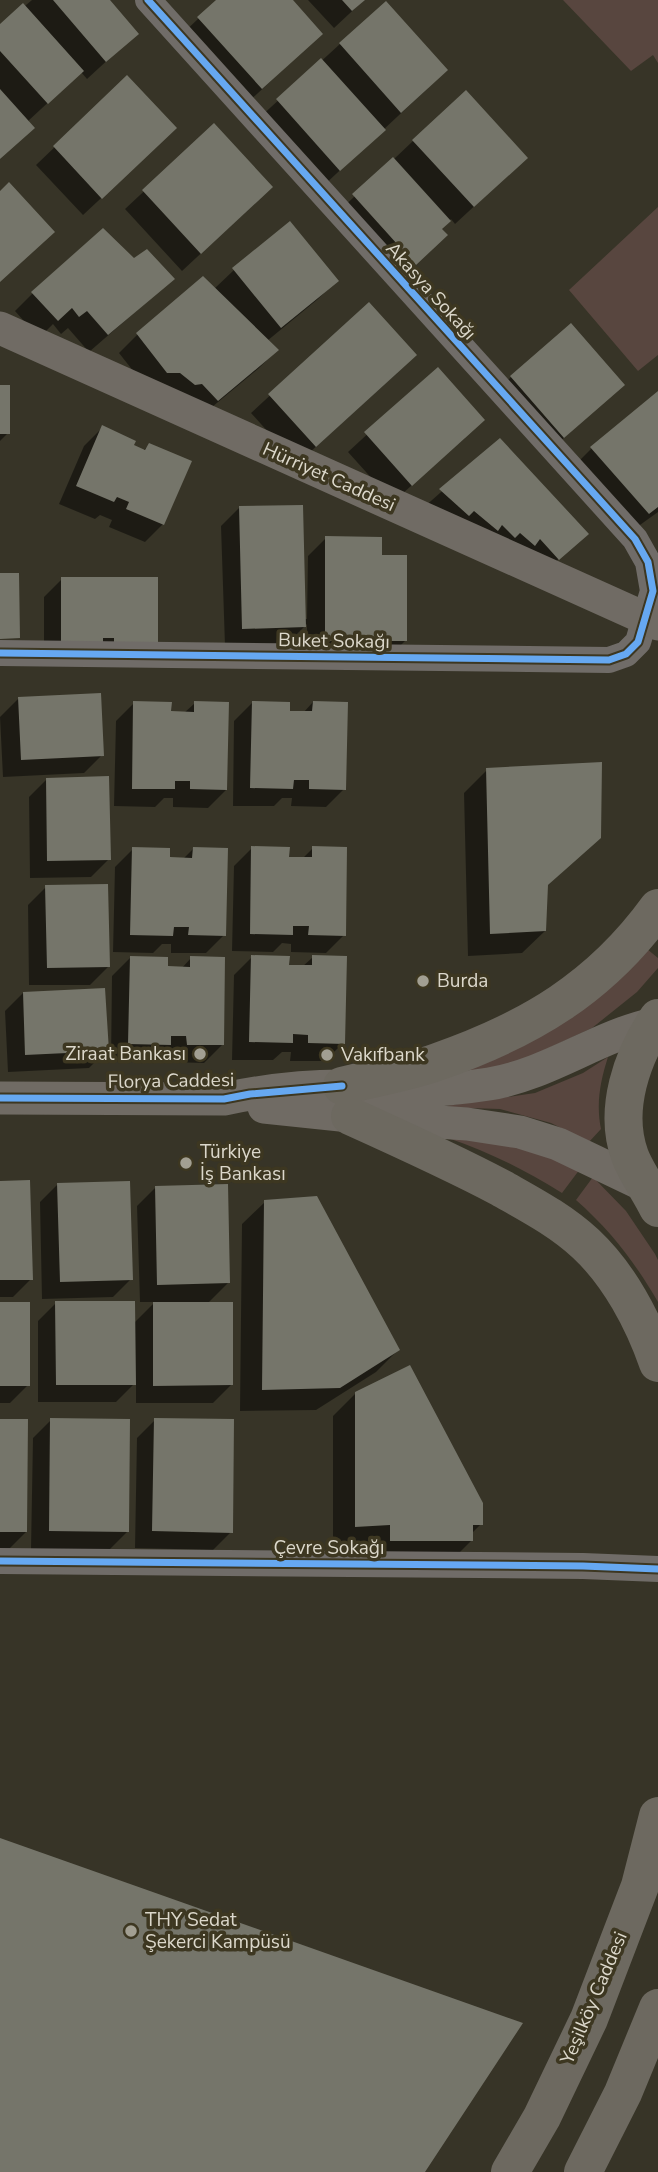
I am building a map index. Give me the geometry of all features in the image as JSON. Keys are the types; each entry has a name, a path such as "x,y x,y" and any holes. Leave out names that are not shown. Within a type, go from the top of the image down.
{"highway":[{"path":"346,1101 504,1035 550,1012 585,987 609,965 658,908"},
{"path":"655,1195 631,1156 624,1116 627,1087 638,1053 656,1022"},
{"path":"346,1101 435,1154 554,1217 587,1246 617,1280 658,1363"},
{"name":"Yeşilköy Caddesi","path":"510,2172 542,2117 589,2019 640,1886 658,1816"},
{"path":"583,2172 623,2093 658,2008"}],"main road":[{"name":"Hürriyet Caddesi","path":"0,328 651,622"},
{"name":"Florya Caddesi","path":"346,1101 373,1090 426,1090 489,1084 571,1058 618,1035 656,1022"},
{"name":"Florya Caddesi","path":"0,1098 224,1100 250,1094 346,1101 520,1132 558,1144 655,1195"}],"street":[{"name":"Akasya Sokağı","path":"148,0 635,539 648,562 653,591 651,622"},
{"name":"Buket Sokağı","path":"0,653 609,660 626,654 651,622"},
{"name":"Çevre Sokağı","path":"0,1561 658,1569"}],"shaded area":[{"path":"563,0 658,0 658,63 653,55 631,71"},
{"path":"658,207 658,355 638,371 569,290"},
{"path":"647,949 658,958 658,968 637,992 592,1028 508,1067 459,1073"},
{"path":"608,1057 600,1093 601,1129 589,1142 551,1123 500,1109 438,1107 535,1093 583,1073"},
{"path":"448,1138 506,1139 580,1169 562,1193 506,1162"},
{"path":"593,1177 626,1211 655,1254 658,1260 658,1302 621,1247 576,1200"}],"building":[{"path":"53,0 110,0 139,34 106,62"},
{"path":"216,0 293,0 323,34 262,89 197,17"},
{"path":"342,0 365,0 352,11"},
{"path":"386,1 448,70 401,113 339,43"},
{"path":"23,3 84,71 48,104 0,51 0,24"},
{"path":"321,58 386,130 340,171 276,99"},
{"path":"127,75 177,128 102,199 53,146"},
{"path":"0,89 35,128 0,159"},
{"path":"466,90 528,158 474,207 412,140"},
{"path":"214,123 273,187 201,254 142,190"},
{"path":"393,157 451,221 442,229 448,235 416,265 352,194"},
{"path":"9,182 55,232 0,282 0,191"},
{"path":"290,221 339,281 281,328 232,268"},
{"path":"103,228 134,258 147,249 175,279 108,335 87,311 79,317 72,308 58,321 31,292"},
{"path":"203,276 279,350 218,401 202,384 195,385 180,373 167,373 136,333"},
{"path":"369,302 417,355 316,447 268,394"},
{"path":"571,323 625,385 564,438 510,376"},
{"path":"438,367 485,420 412,486 364,432"},
{"path":"0,385 10,385 10,434 0,434"},
{"path":"658,391 658,507 649,514 590,447"},
{"path":"102,425 136,441 134,445 145,450 149,443 192,461 164,525 126,509 129,502 117,497 114,502 76,486"},
{"path":"500,438 589,534 559,560 540,539 535,546 520,533 515,538 502,525 498,531 474,511 469,516 439,489"},
{"path":"303,505 306,627 242,629 239,506"},
{"path":"325,536 382,537 382,555 407,555 407,641 325,641"},
{"path":"0,573 19,573 20,638 0,639"},
{"path":"61,577 158,577 158,644 114,644 114,638 103,638 103,644 61,644"},
{"path":"101,693 104,756 21,760 18,697"},
{"path":"133,701 172,702 171,711 194,712 194,701 229,702 227,790 190,789 190,781 175,781 175,789 132,789"},
{"path":"252,701 290,702 290,711 312,711 313,701 348,702 346,790 309,789 309,780 294,780 293,789 250,788"},
{"path":"602,762 601,838 548,885 546,931 490,934 486,768"},
{"path":"109,776 111,860 47,861 46,778"},
{"path":"251,846 290,847 289,857 312,857 312,846 347,847 346,936 308,935 309,926 293,926 293,935 250,934"},
{"path":"132,847 170,848 170,857 192,858 193,847 228,848 226,936 188,935 189,927 174,927 173,936 130,935"},
{"path":"108,884 110,967 47,968 45,885"},
{"path":"251,955 290,956 289,965 312,965 312,955 347,956 345,1044 308,1043 308,1035 293,1034 293,1043 249,1042"},
{"path":"130,956 168,957 168,966 190,967 190,956 225,957 224,1045 187,1045 186,1036 171,1036 171,1045 128,1044"},
{"path":"105,988 109,1051 25,1055 23,992"},
{"path":"30,1180 33,1280 0,1280 0,1181"},
{"path":"130,1181 133,1280 60,1282 57,1183"},
{"path":"228,1184 230,1283 157,1285 155,1186"},
{"path":"317,1196 400,1350 340,1388 262,1390 264,1200"},
{"path":"55,1301 135,1301 136,1385 56,1385"},
{"path":"0,1302 30,1302 30,1386 0,1386"},
{"path":"153,1302 233,1302 233,1385 153,1386"},
{"path":"410,1365 483,1503 483,1525 473,1525 473,1541 390,1541 390,1525 355,1527 355,1392"},
{"path":"50,1418 130,1419 129,1532 49,1531"},
{"path":"154,1418 234,1419 233,1533 152,1531"},
{"path":"0,1419 28,1419 27,1532 0,1532"},
{"name":"THY Sedat Şekerci Kampüsü","path":"0,1838 523,2023 425,2172 0,2172"}],"cycle path":[{"path":"0,653 609,660 626,654 638,642 653,591 648,562 635,539 148,0"},
{"path":"0,1098 224,1099 250,1094 342,1086"},
{"path":"0,1561 658,1569"}],"place":[{"name":"Burda","path":"423,981"},
{"name":"Ziraat Bankası","path":"200,1054"},
{"name":"Vakıfbank","path":"327,1055"},
{"name":"Türkiye İş Bankası","path":"186,1163"},
{"name":"THY Sedat Şekerci Kampüsü","path":"131,1931"}]}
